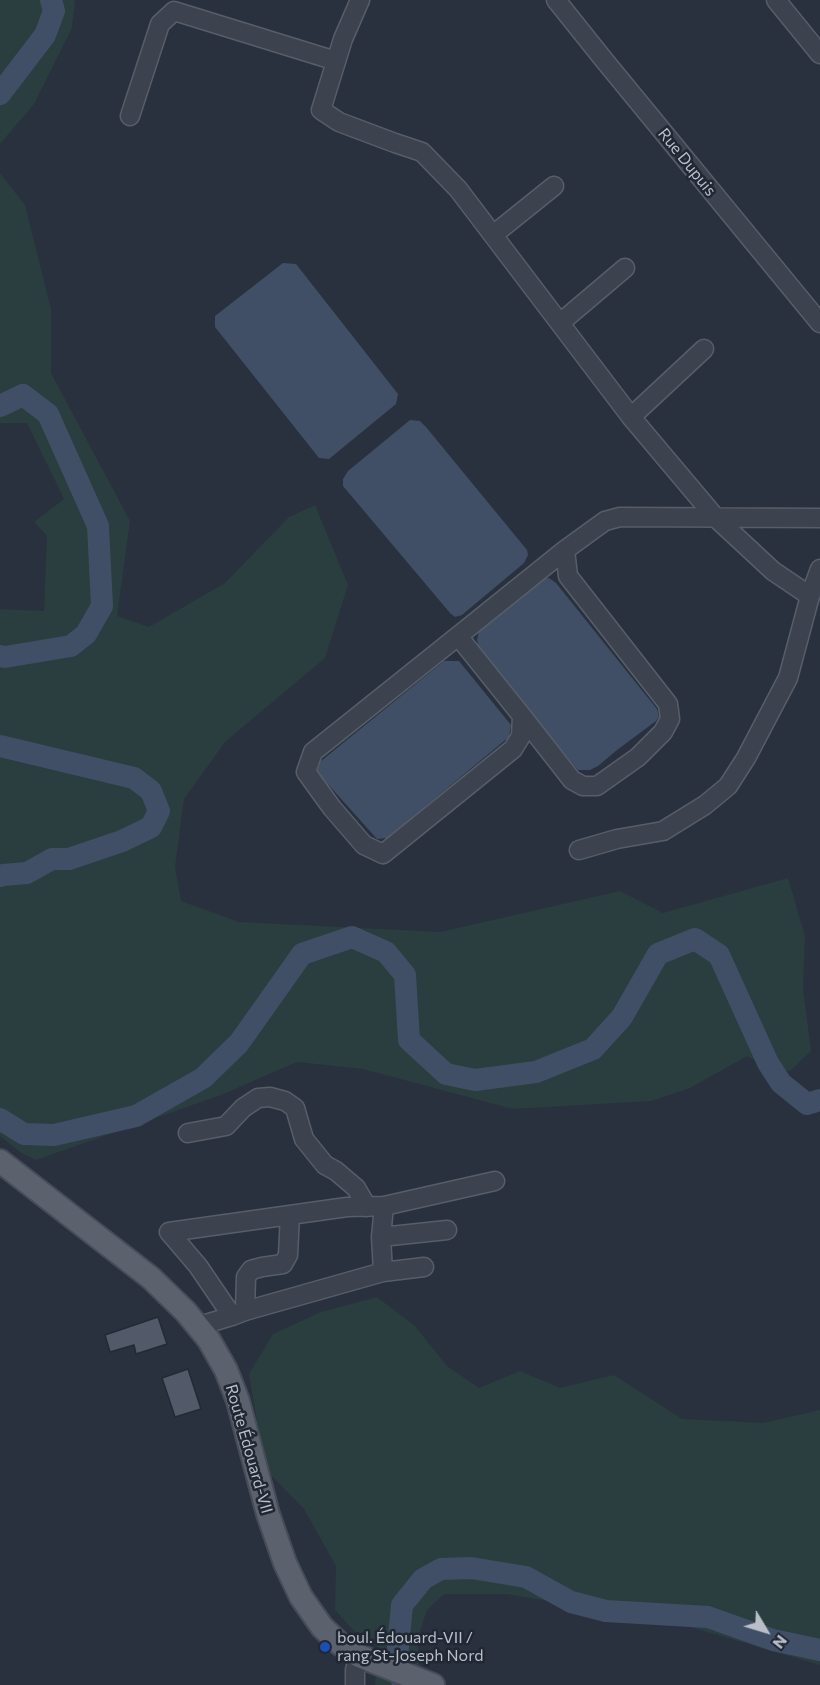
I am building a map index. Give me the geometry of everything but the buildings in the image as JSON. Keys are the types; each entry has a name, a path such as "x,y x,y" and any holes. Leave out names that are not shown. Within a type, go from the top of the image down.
{"main road":[{"name":"Route Édouard-VII","path":"0,1161 151,1278 199,1326 215,1348 234,1389 272,1527 296,1588 311,1613 328,1634 345,1648 359,1656 422,1681"}],"street":[{"path":"360,0 343,39 321,110 339,122 422,152 458,189 631,417 717,518 773,571 810,596"},
{"name":"Rue Dupuis","path":"556,0 820,323"},
{"path":"776,0 820,54"},
{"path":"130,116 160,24 174,11 336,61"},
{"path":"493,235 554,186"},
{"path":"560,323 625,268"},
{"path":"631,417 704,349"},
{"path":"522,716 521,736 513,749 383,854 364,845 332,808 306,772 313,752 565,550 605,521 620,517 820,518"},
{"path":"458,636 572,780 583,786 597,786 638,757 663,732 670,719 668,704 568,576 565,550"},
{"path":"579,850 617,839 663,831 705,806 728,786 746,759 788,678 812,621 810,596 820,569"},
{"path":"188,1133 226,1126 243,1108 258,1098 270,1097 285,1101 295,1108 304,1139 325,1166 336,1171 376,1206 383,1272"},
{"path":"239,1313 169,1232 347,1207 376,1206 495,1181"},
{"path":"239,1313 246,1277 251,1270 283,1264 288,1255 290,1215"},
{"path":"381,1237 447,1230"},
{"path":"199,1326 383,1272 424,1267"},
{"path":"355,1685 355,1671 359,1656"}],"shaded area":[{"path":"0,0 75,0 72,28 34,104 0,144"},
{"path":"0,173 25,205 51,309 51,373 130,521 117,616 149,627 225,583 289,517 315,505 348,585 325,658 225,742 184,799 175,867 181,901 239,922 440,932 620,891 663,913 788,878 805,936 803,989 811,1051 790,1071 772,1069 747,1056 690,1088 651,1101 513,1109 363,1069 297,1062 221,1095 36,1160 20,1152 0,1136 0,609 44,611 47,536 34,522 64,499 27,423 0,423"},
{"path":"377,1297 415,1326 447,1366 479,1388 520,1371 560,1388 614,1375 682,1419 763,1423 820,1410 820,1665 666,1620 506,1594 444,1594 427,1610 417,1640 423,1685 375,1685 378,1647 353,1630 335,1610 336,1566 304,1509 265,1469 249,1374 273,1334 321,1312"}],"water":[{"path":"283,263 296,264 398,394 396,404 329,459 319,458 215,327 215,316"},
{"path":"410,420 420,421 426,427 527,550 528,555 524,563 462,615 455,617 343,486 343,479 348,471"},
{"path":"549,578 556,583 657,709 659,717 590,770 578,770 480,652 477,640 479,631 541,579"},
{"path":"444,661 459,661 511,725 509,737 387,838 377,839 317,772 321,761"}],"waterway":[{"path":"0,94 45,35 54,11 51,0"},
{"path":"0,406 23,395 48,414 98,526 102,606 86,634 71,646 0,656"},
{"path":"0,746 134,778 151,791 159,811 151,827 122,841 69,859 52,859 27,873 0,876"},
{"path":"0,1119 24,1134 54,1135 136,1116 203,1078 239,1043 302,954 352,937 386,952 405,975 409,1040 446,1074 475,1080 536,1072 593,1049 622,1017 658,954 695,939 719,955 768,1063 781,1083 807,1104 820,1100"},
{"path":"403,1685 397,1657 402,1605 423,1579 441,1569 471,1568 526,1577 571,1602 606,1611 708,1617 773,1640 820,1650"}],"place":[{"name":"boul. Édouard-VII / rang St-Joseph Nord","path":"325,1647"}]}
